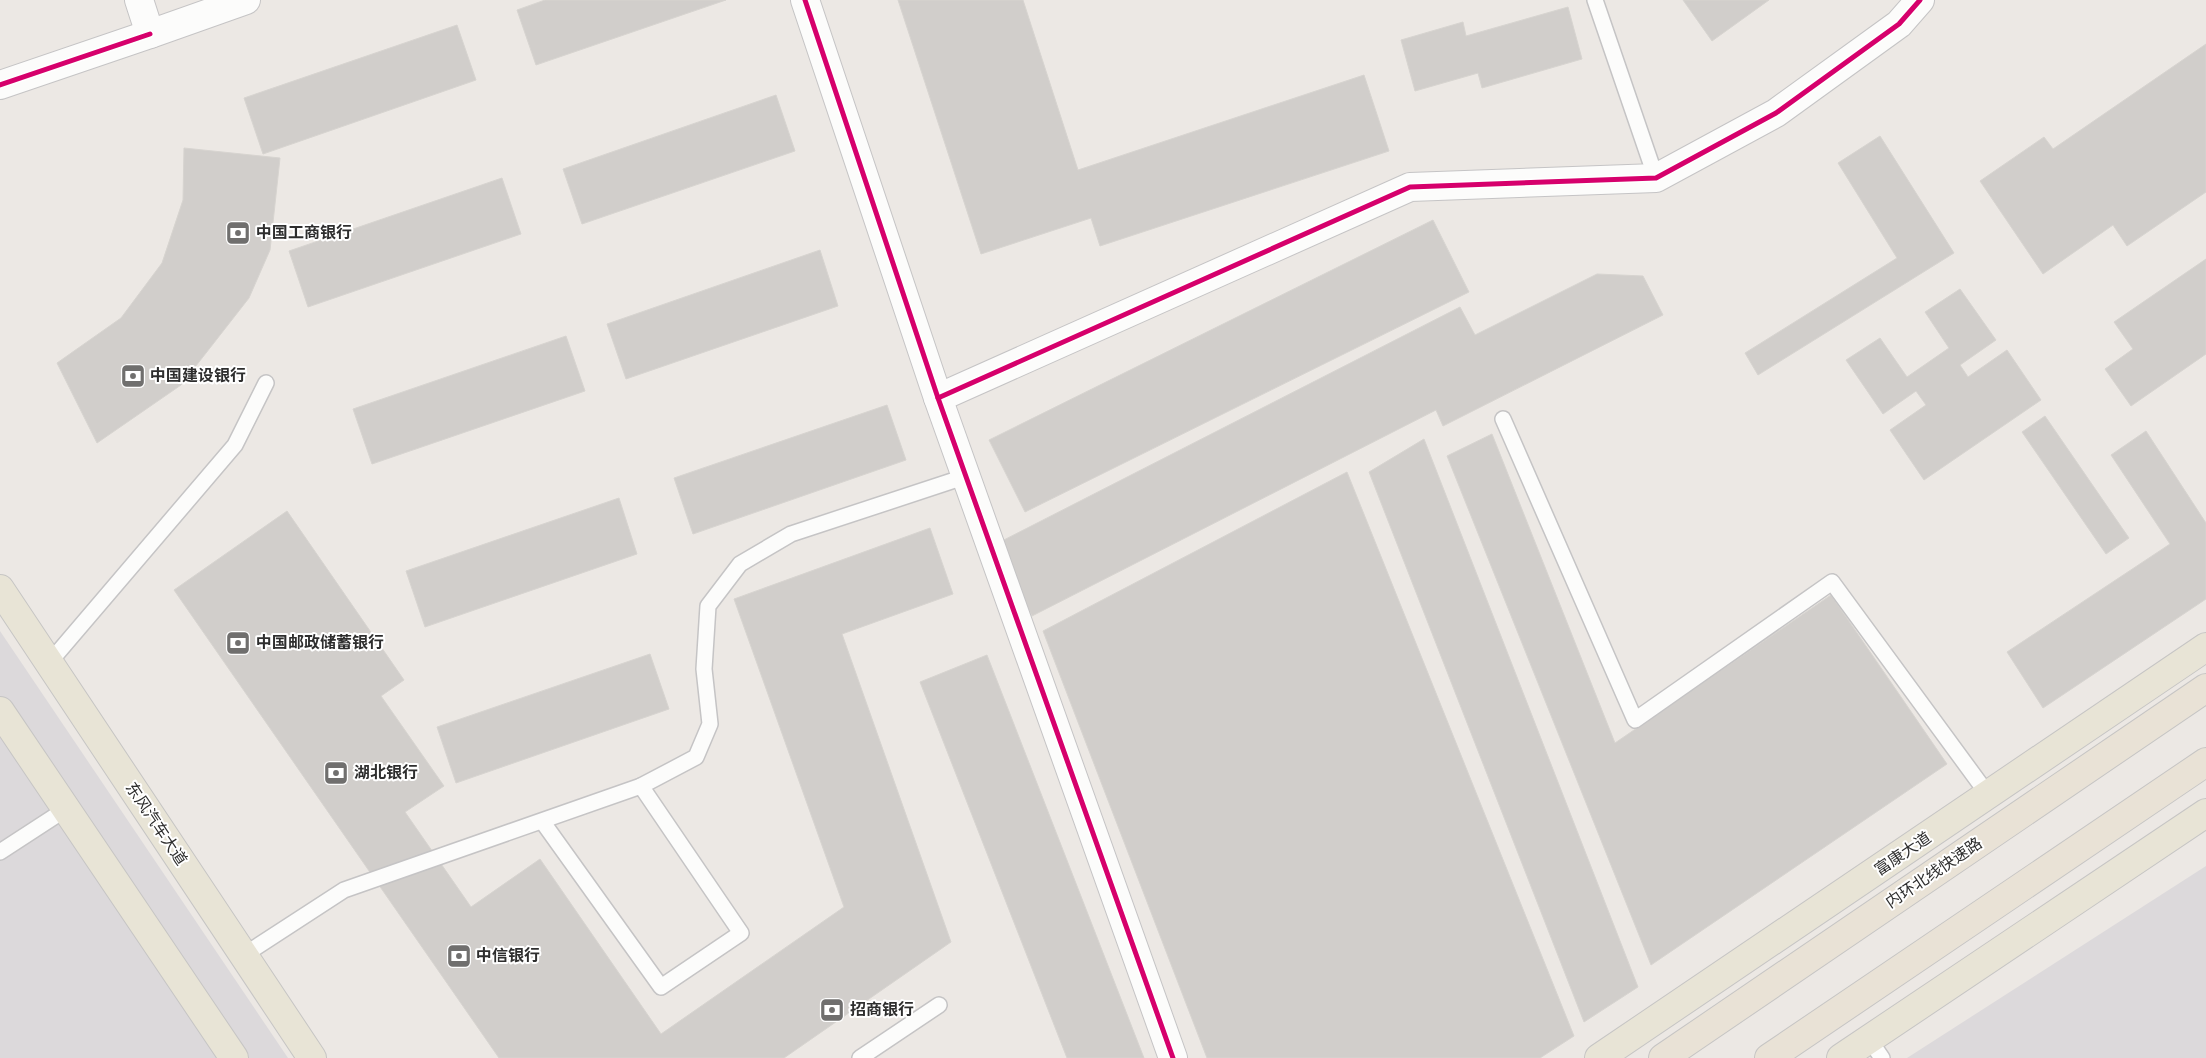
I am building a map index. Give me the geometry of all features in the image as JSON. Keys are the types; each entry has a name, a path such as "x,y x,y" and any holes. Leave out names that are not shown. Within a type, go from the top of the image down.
{"highway":[{"name":"内环北线快速路","path":"1663,1058 2206,688"},
{"path":"1770,1058 2206,762"}],"main road":[{"name":"东风汽车大道","path":"0,589 312,1058"},
{"name":"富康大道","path":"1599,1058 1989,796 2206,647"},
{"path":"0,711 226,1055"},
{"path":"1841,1058 1876,1048 2206,813"}],"street":[{"path":"139,0 150,34"},
{"path":"0,86 246,0"},
{"path":"805,0 938,398 1173,1058"},
{"path":"938,398 1410,187 1656,178 1776,113 1899,24 1920,0"}],"lane":[{"path":"1594,0 1656,178"},
{"path":"49,663 235,445 266,383"},
{"path":"1503,420 1635,720 1832,582 1989,796"},
{"path":"244,955 344,890 641,786 696,757 710,724 704,669 708,606 740,564 790,534 967,476"},
{"path":"542,821 661,988 741,933 641,786"},
{"path":"0,852 66,809"},
{"path":"860,1058 940,1005"}],"shaded area":[{"path":"0,631 288,1058 0,1058"},
{"path":"2206,866 2206,1058 1907,1058"}],"building":[{"path":"545,0 726,0 536,65 517,10"},
{"path":"898,0 1023,0 1078,170 1364,75 1389,151 1100,246 1091,218 981,254"},
{"path":"1683,0 1769,0 1712,41"},
{"path":"1568,7 1582,59 1482,88 1478,73 1415,91 1401,40 1463,22 1466,36"},
{"path":"457,25 476,80 263,154 244,98"},
{"path":"2206,44 2206,192 2127,246 2113,225 2043,274 1980,181 2044,137 2053,149"},
{"path":"776,95 795,151 582,224 563,169"},
{"path":"1880,136 1954,253 1758,375 1745,353 1897,258 1838,163"},
{"path":"184,148 280,158 270,250 249,298 181,385 97,443 57,363 121,318 162,263 183,200"},
{"path":"502,178 521,234 308,307 289,251"},
{"path":"1433,220 1469,292 1025,512 989,440"},
{"path":"820,250 838,306 626,379 607,324"},
{"path":"2206,259 2206,354 2131,406 2105,369 2133,349 2114,322"},
{"path":"1597,274 1643,276 1663,315 1443,426 1436,410 1032,616 996,544 1460,307 1475,335"},
{"path":"1960,289 1996,340 1960,365 1968,377 2007,350 2041,400 1924,480 1890,430 1926,405 1916,391 1883,414 1846,360 1880,338 1907,377 1949,348 1925,312"},
{"path":"566,336 585,391 372,464 353,409"},
{"path":"887,405 906,460 693,534 674,478"},
{"path":"2045,416 2129,538 2106,554 2022,432"},
{"path":"2146,431 2206,523 2206,599 2043,708 2007,652 2170,544 2111,455"},
{"path":"1492,434 1615,743 1831,595 1947,764 1651,965 1447,456"},
{"path":"1424,439 1638,987 1584,1022 1369,472"},
{"path":"1347,472 1574,1036 1540,1058 1207,1058 1043,631"},
{"path":"619,498 637,554 425,627 406,571"},
{"path":"287,511 404,680 381,696 444,786 405,812 471,907 540,859 661,1034 844,907 734,599 930,528 953,594 842,634 951,942 784,1058 499,1058 174,590"},
{"path":"650,654 669,709 456,783 437,727"},
{"path":"987,655 1144,1058 1067,1058 920,682"}],"cycle path":[{"path":"805,0 938,398 1173,1058"},
{"path":"938,398 1410,187 1656,178 1776,113 1899,24 1920,0"},
{"path":"0,85 150,34"}],"place":[{"name":"中国工商银行","path":"238,233"},
{"name":"中国建设银行","path":"133,376"},
{"name":"中国邮政储蓄银行","path":"238,643"},
{"name":"湖北银行","path":"336,773"},
{"name":"中信银行","path":"459,956"},
{"name":"招商银行","path":"832,1010"}]}
